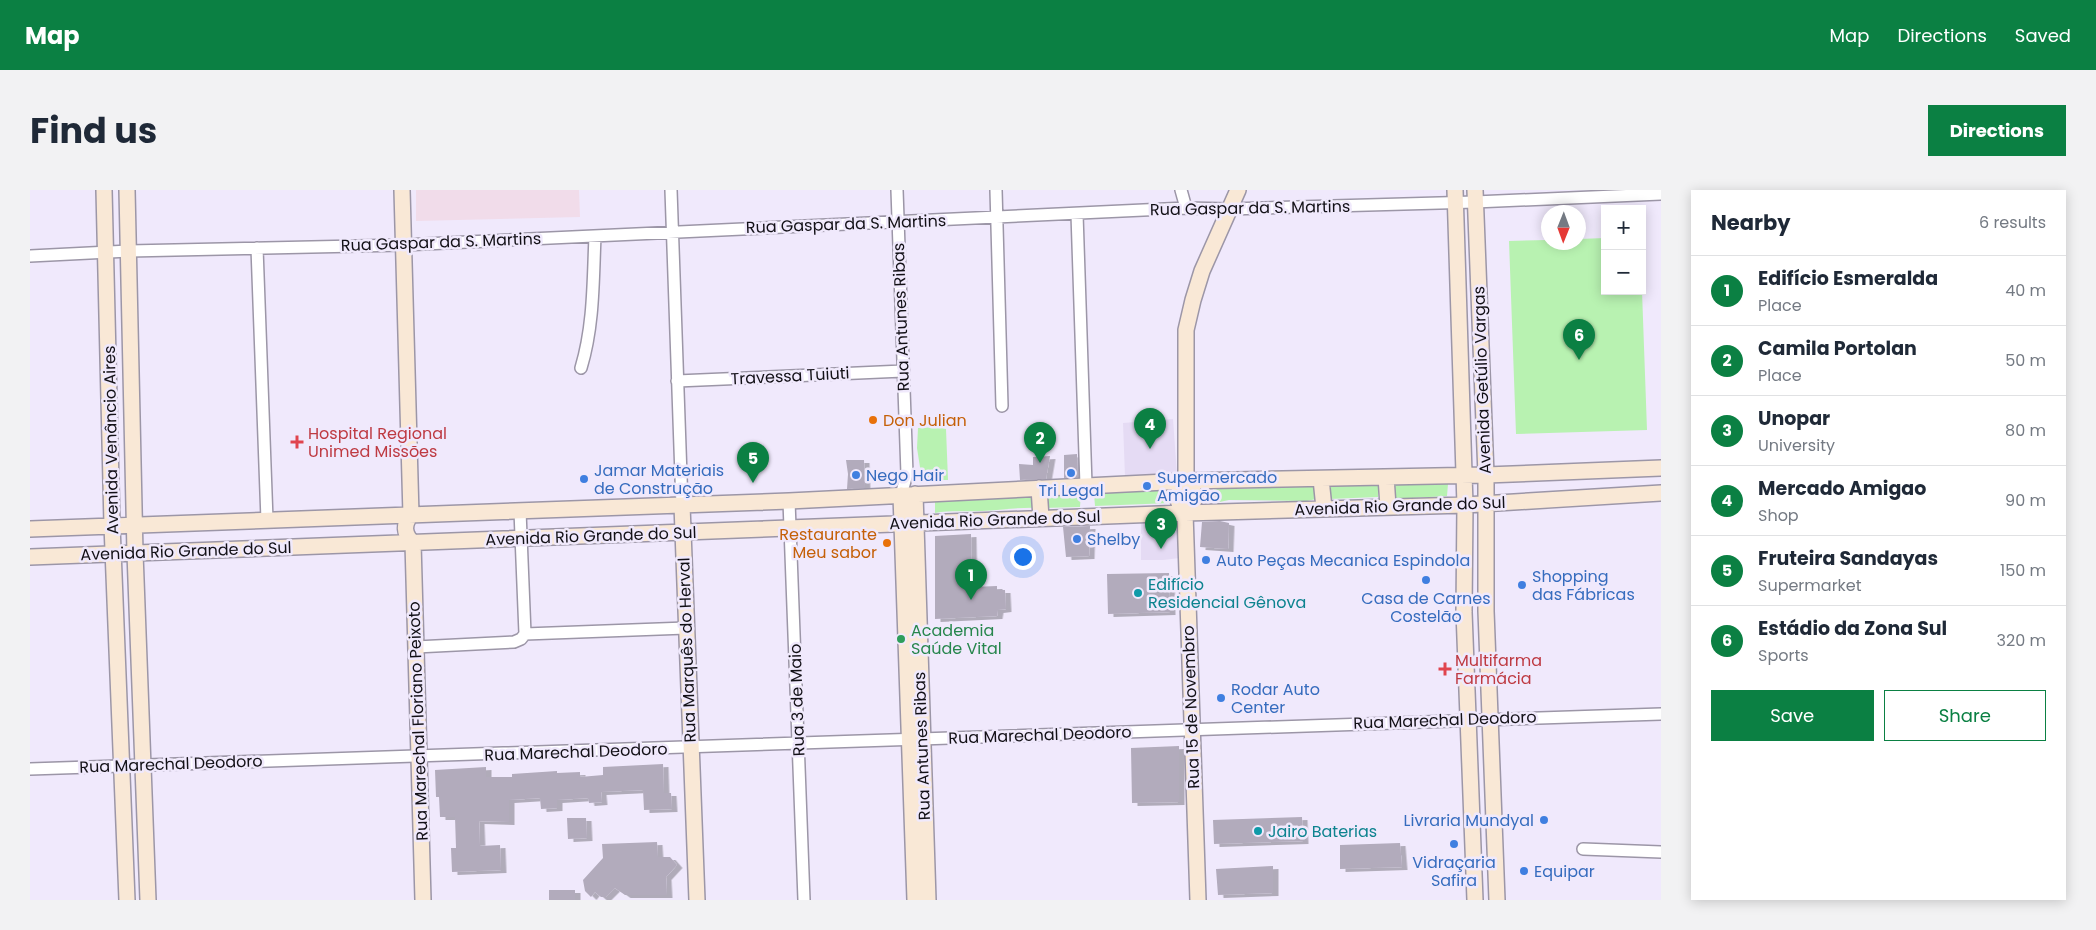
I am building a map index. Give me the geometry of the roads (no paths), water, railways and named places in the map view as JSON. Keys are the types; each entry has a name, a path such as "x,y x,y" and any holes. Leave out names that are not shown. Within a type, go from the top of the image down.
{"main road":[{"name":"Avenida Venâncio Aires","path":"104,190 112,525 127,898"},
{"name":"Avenida Venâncio Aires","path":"128,190 134,524 148,897"},
{"name":"Rua Marechal Floriano Peixoto","path":"402,190 412,515 418,519 420,528 419,535 413,543 423,900"},
{"name":"Rua 15 de Novembro","path":"1198,900 1185,513 1178,504 1176,497 1179,489 1186,481 1186,330 1192,300 1202,271 1238,190"},
{"name":"Avenida Getúlio Vargas","path":"1455,196 1465,505 1464,612 1475,900"},
{"name":"Avenida Getúlio Vargas","path":"1475,196 1487,503 1486,611 1497,900"},
{"path":"1461,347 1480,347"},
{"name":"Avenida Rio Grande do Sul","path":"30,529 789,501 1186,481 1486,475 1661,468"},
{"path":"1572,471 1574,498"},
{"path":"1386,477 1388,506"},
{"path":"1321,478 1324,508"},
{"path":"1039,488 1041,518"},
{"name":"Avenida Rio Grande do Sul","path":"30,557 1041,518 1465,505 1661,493"},
{"name":"Rua Antunes Ribas","path":"908,495 916,740 915,900"},
{"name":"Rua Marquês do Herval","path":"682,505 697,900"},
{"path":"301,519 302,547"},
{"path":"1464,612 1486,611"},
{"path":"117,660 139,659"},
{"name":"Rua Antunes Ribas","path":"916,740 928,900"},
{"path":"1472,811 1494,810"},
{"path":"127,898 148,897"}],"street":[{"name":"Rua Marquês do Herval","path":"672,190 682,505"},
{"name":"Rua Antunes Ribas","path":"897,190 908,495"},
{"path":"996,190 1002,406"},
{"path":"1181,190 1186,208"},
{"name":"Rua Gaspar da S. Martins","path":"30,256 129,251 403,245 1186,208 1229,209 1455,196 1661,194"},
{"path":"1077,214 1086,485"},
{"path":"581,368 588,344 591,319 595,236"},
{"path":"257,248 268,520"},
{"name":"Travessa Tuiuti","path":"677,381 903,370"},
{"name":"Rua 3 de Maio","path":"789,501 804,900"},
{"path":"416,647 514,642 521,639 525,634 520,511"},
{"path":"525,634 686,628"},
{"name":"Rua Marechal Deodoro","path":"30,769 691,748 1468,719 1661,714"},
{"path":"1583,848 1661,852"}],"place":[{"name":"Estádio da Zona Sul","path":"1579,360"},
{"name":"Don Julian","path":"873,420"},
{"name":"Hospital Regional Unimed Missões","path":"297,442"},
{"name":"Mercado Amigao","path":"1150,449"},
{"name":"Camila Portolan","path":"1040,463"},
{"name":"Tri Legal","path":"1071,473"},
{"name":"Nego Hair","path":"856,475"},
{"name":"Jamar Materiais de Construção","path":"584,479"},
{"name":"Fruteira Sandayas","path":"753,483"},
{"name":"Supermercado Amigão","path":"1147,486"},
{"name":"Shelby","path":"1077,539"},
{"name":"Restaurante Meu sabor","path":"887,543"},
{"name":"Unopar","path":"1161,549"},
{"name":"Auto Peças Mecanica Espindola","path":"1206,560"},
{"name":"Casa de Carnes Costelão","path":"1426,580"},
{"name":"Shopping das Fábricas","path":"1522,585"},
{"name":"Edifício Residencial Gênova","path":"1138,593"},
{"name":"Edifício Esmeralda","path":"971,600"},
{"name":"Academia Saúde Vital","path":"901,639"},
{"name":"Multifarma Farmácia","path":"1445,669"},
{"name":"Rodar Auto Center","path":"1221,698"},
{"name":"Livraria Mundyal","path":"1544,820"},
{"name":"Jairo Baterias","path":"1258,831"},
{"name":"Vidraçaria Safira","path":"1454,844"},
{"name":"Equipar","path":"1524,871"}]}
